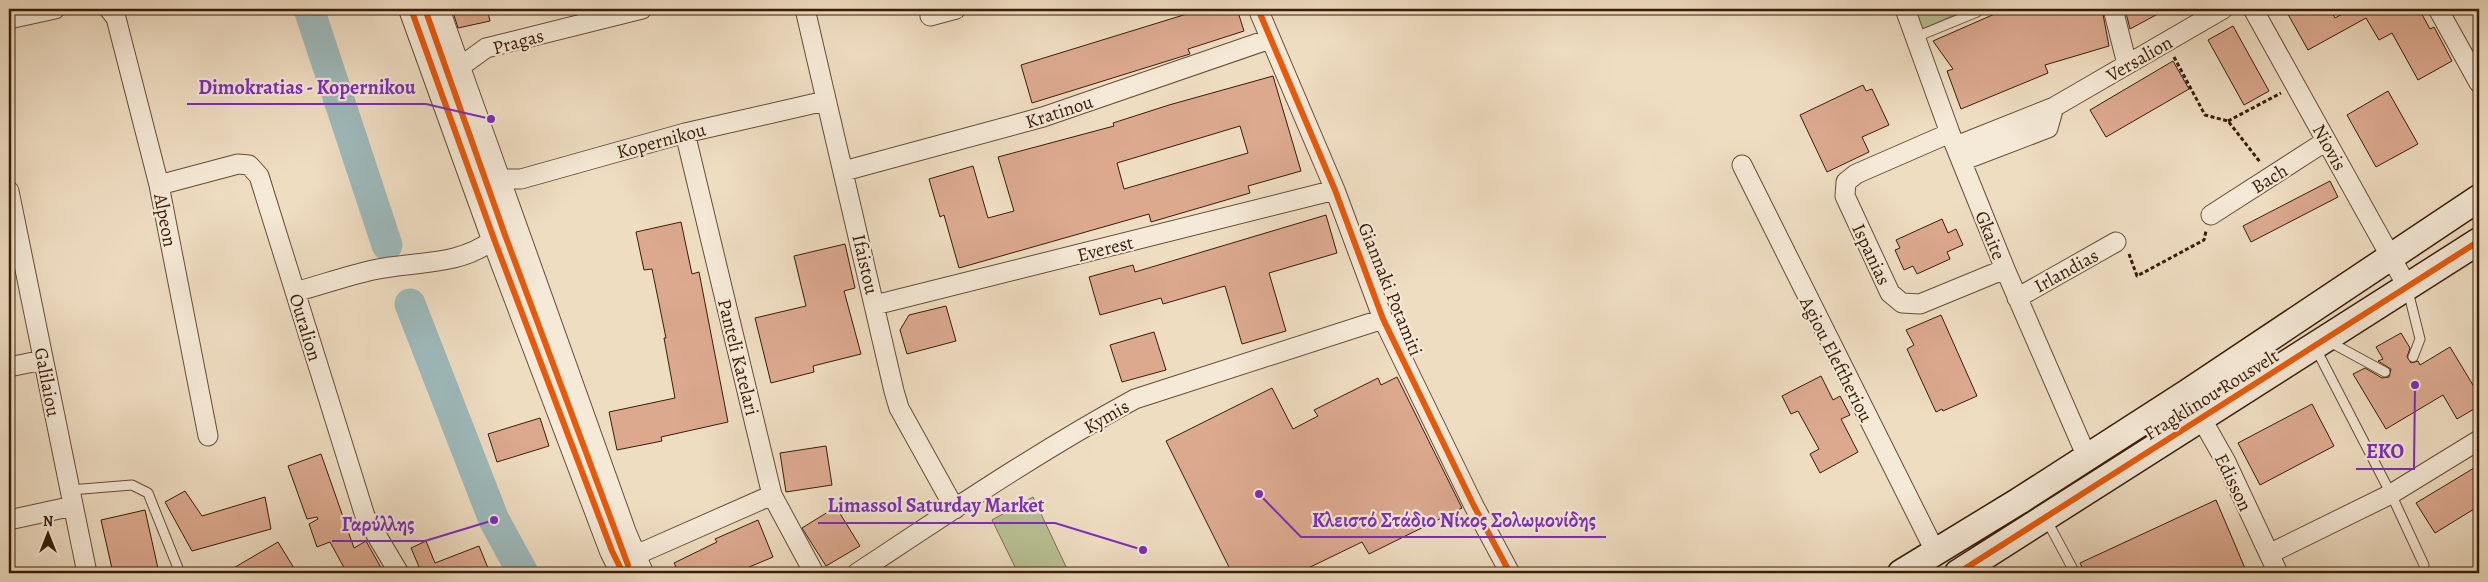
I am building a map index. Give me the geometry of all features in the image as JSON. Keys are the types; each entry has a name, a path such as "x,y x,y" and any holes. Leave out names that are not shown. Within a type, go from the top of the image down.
{"main road":[{"name":"Fragklinou Rousvelt","path":"1901,573 2019,501 2187,393 2479,198"},
{"name":"Fragklinou Rousvelt","path":"1970,570 2200,418 2479,241"}],"street":[{"path":"9,19 55,9"},
{"name":"Alpeon","path":"109,9 116,18 158,185 208,436"},
{"path":"411,9 494,239 627,563"},
{"path":"437,9 497,179 627,563"},
{"name":"Pragas","path":"457,69 486,48 642,9"},
{"name":"Ifaistou","path":"805,9 825,101 844,171 899,408 955,509"},
{"path":"930,16 956,9"},
{"name":"Giannaki Potamiti","path":"1258,9 1335,190 1383,319 1474,506 1510,573"},
{"name":"Gkaite","path":"1904,9 2005,269 2087,457"},
{"path":"2113,9 2127,64"},
{"name":"Versalion","path":"1956,146 2048,128 2054,107 2223,9"},
{"name":"Niovis","path":"2253,9 2406,286"},
{"path":"2438,9 2479,83"},
{"name":"Kratinou","path":"844,171 1043,117 1270,40"},
{"name":"Kopernikou","path":"497,179 521,179 685,133 825,101"},
{"name":"Panteli Katelari","path":"685,133 772,495 814,573"},
{"name":"Bach","path":"2211,214 2326,141"},
{"name":"Ispanias","path":"1956,146 1856,174 1846,182 1845,196 1890,293 1902,303 1920,304 2005,269"},
{"name":"Ouralion","path":"158,185 238,164 249,165 258,176 365,516 399,573"},
{"name":"Agiou Eleftheriou","path":"1742,165 1935,551"},
{"name":"Everest","path":"875,305 1335,190"},
{"name":"Galilaiou","path":"9,191 86,573"},
{"path":"295,292 374,270 430,264 481,249 494,239"},
{"name":"Irlandias","path":"2017,298 2116,242"},
{"name":"Kymis","path":"857,573 955,509 1102,417 1135,399 1383,319"},
{"path":"9,368 44,360"},
{"name":"Edisson","path":"2187,393 2226,462 2278,573"},
{"path":"2269,554 2391,494 2479,440"},
{"path":"627,563 645,551 772,495"},
{"path":"9,520 71,498"}],"lane":[{"path":"1916,37 1977,12 1979,9"},
{"path":"2406,286 2420,339 2413,357"},
{"path":"2320,343 2385,372"},
{"path":"2320,343 2424,565"},
{"path":"71,498 132,485 148,493 180,573"},
{"path":"2046,519 2075,573"}],"path":[{"path":"2166,42 2205,114 2228,122 2271,176"},
{"path":"2228,122 2295,85"},
{"path":"2116,242 2123,240 2137,276 2204,240 2211,214"}],"green space":[{"path":"1912,9 1968,9 1920,30"},
{"path":"1033,497 1069,573 1018,573 992,520"}],"building":[{"path":"452,9 487,9 490,21 458,28"},
{"path":"1203,9 1237,9 1244,31 1188,49 1190,54 1032,103 1021,65"},
{"path":"2006,9 2102,9 2109,46 2045,65 2048,73 1961,109 1947,71 1953,69 1933,41"},
{"path":"2125,9 2167,9 2130,29"},
{"path":"2285,9 2330,9 2335,18 2351,9 2419,9 2430,29 2434,27 2452,61 2418,80 2392,33 2379,40 2366,18 2308,50"},
{"path":"2233,26 2269,91 2244,105 2208,40"},
{"path":"2173,61 2189,89 2106,137 2090,110"},
{"path":"1273,76 1301,171 1248,186 1250,193 1151,222 1149,214 959,268 944,215 940,217 929,179 973,166 988,218 1014,211 998,157 1114,126 1113,123","holes":["1240,126 1248,153 1124,189 1117,163"]},
{"path":"1863,85 1866,91 1872,89 1889,125 1862,137 1869,152 1827,172 1800,115"},
{"path":"2388,91 2418,144 2376,167 2347,115"},
{"path":"2330,181 2338,197 2251,242 2243,226"},
{"path":"1326,215 1337,253 1269,273 1286,331 1242,344 1225,286 1163,304 1161,298 1100,315 1089,277 1133,265 1135,272"},
{"path":"1942,219 1948,233 1956,229 1963,245 1947,252 1950,259 1917,274 1913,266 1904,270 1895,250 1900,248 1896,240"},
{"path":"681,222 692,274 699,272 728,422 661,437 662,441 617,450 609,412 675,398 664,338 666,338 652,269 644,270 636,232"},
{"path":"845,244 855,288 844,291 861,354 813,366 814,372 771,383 755,318 806,306 794,256"},
{"path":"946,306 956,341 907,354 900,330 909,315"},
{"path":"1941,315 1977,396 1943,411 1942,409 1936,412 1907,349 1914,345 1906,330"},
{"path":"1154,332 1166,370 1122,382 1110,345"},
{"path":"2401,333 2410,348 2407,357 2411,363 2418,361 2420,365 2450,347 2479,395 2479,406 2457,419 2443,395 2386,429 2353,374 2365,368 2382,378 2389,377 2391,369 2378,361 2383,359 2376,347"},
{"path":"1821,376 1833,400 1840,396 1850,415 1841,419 1858,452 1820,473 1810,454 1819,449 1798,411 1791,414 1782,396"},
{"path":"1397,377 1462,508 1369,554 1362,542 1298,573 1232,573 1166,441 1272,388 1293,429 1318,416 1314,410 1378,378 1381,385"},
{"path":"2312,404 2334,446 2260,485 2238,443"},
{"path":"540,418 549,446 497,462 488,434"},
{"path":"826,446 832,485 786,492 780,453"},
{"path":"321,454 354,548 366,541 384,573 347,573 330,542 317,547 309,524 318,519 317,517 307,519 288,466"},
{"path":"2479,465 2479,506 2435,533 2416,503"},
{"path":"185,491 202,516 265,497 271,529 192,551 165,502"},
{"path":"2216,500 2247,573 2085,573 2080,563"},
{"path":"836,507 860,546 826,566 802,528"},
{"path":"145,510 159,573 113,573 101,520"},
{"path":"758,520 773,557 735,573 679,573 674,563 717,542 715,539"},
{"path":"426,541 435,563 479,546 490,573 412,573 420,569 411,548"},
{"path":"278,542 297,573 225,573"}],"waterway":[{"path":"309,9 387,245"},
{"path":"410,304 494,520 523,573"}],"cycle path":[{"path":"411,9 494,239 612,551 623,573"},
{"path":"425,9 505,235 628,565"},
{"path":"1258,9 1335,190 1383,319 1474,506 1510,573"},
{"path":"1958,573 2479,241"}],"place":[{"name":"Dimokratias - Kopernikou","path":"491,119"},
{"name":"EKO","path":"2415,385"},
{"name":"Κλειστό Στάδιο Νίκος Σολωμονίδης","path":"1259,494"},
{"name":"Γαρύλλης","path":"494,520"},
{"name":"Limassol Saturday Market","path":"1143,550"}]}
